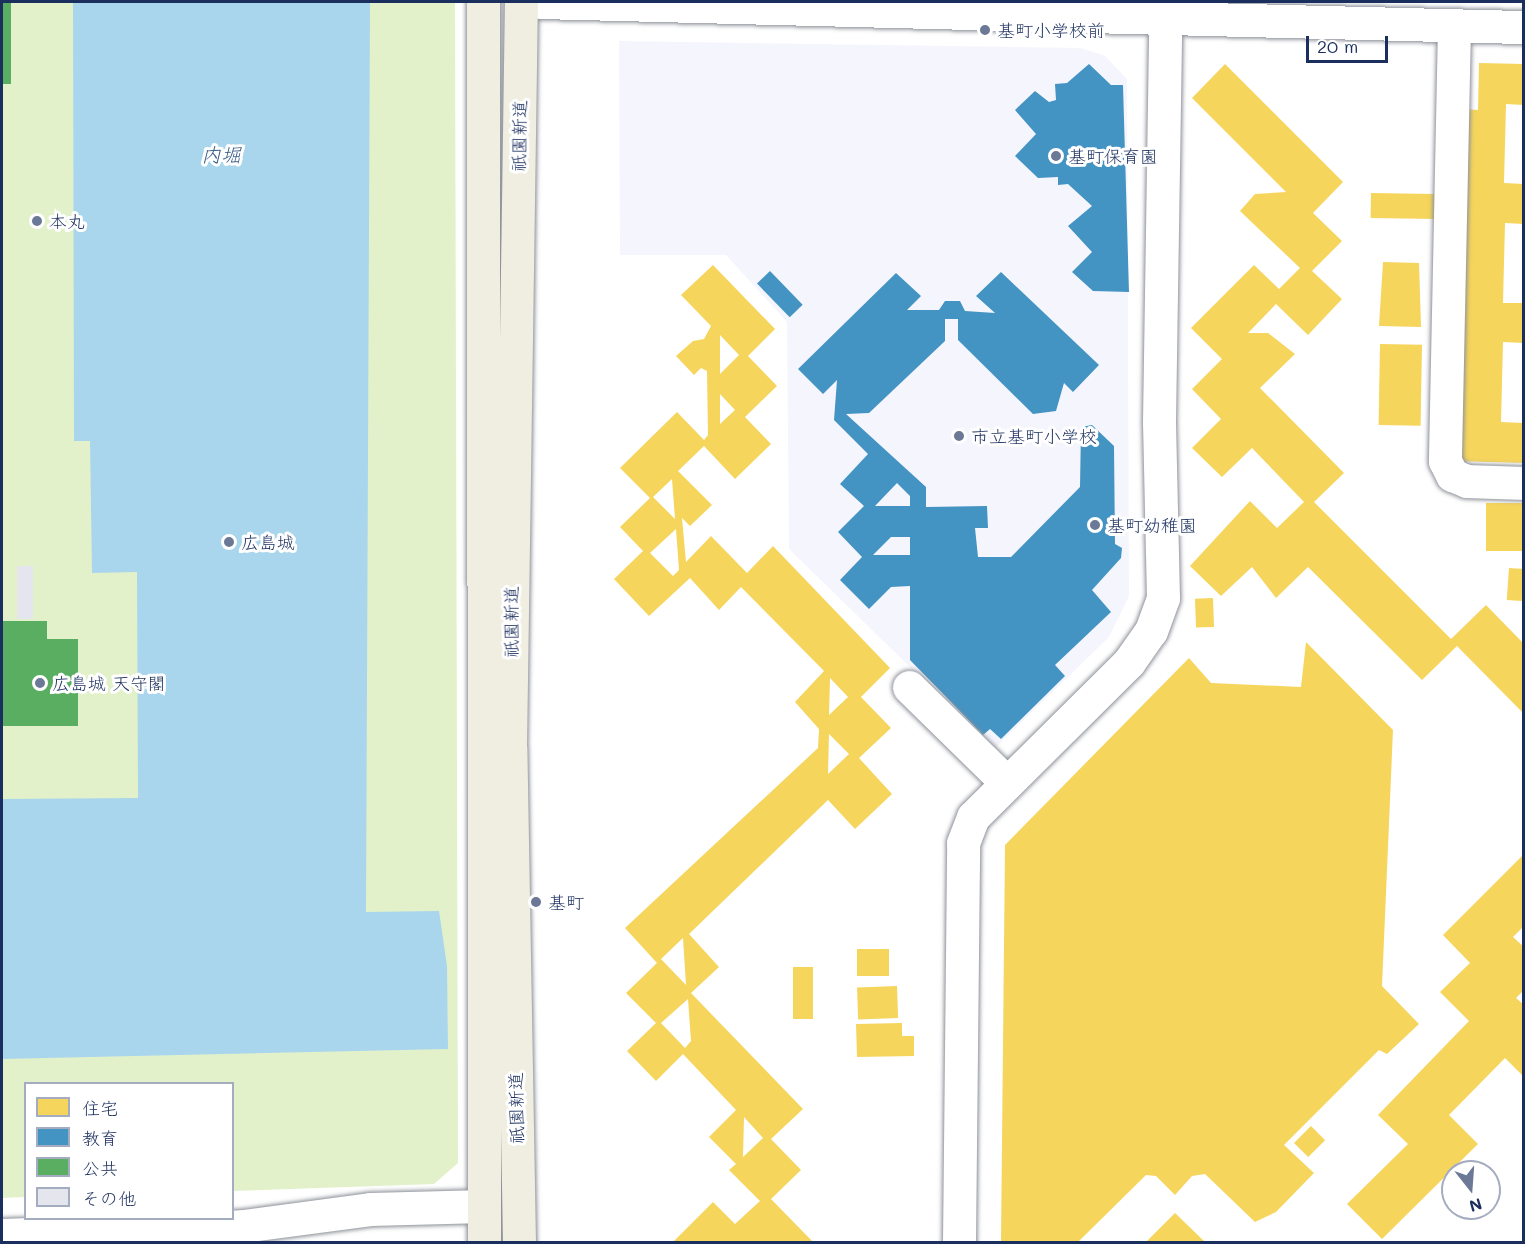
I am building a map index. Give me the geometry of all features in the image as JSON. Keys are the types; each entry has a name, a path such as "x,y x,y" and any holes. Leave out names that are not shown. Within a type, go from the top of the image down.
{"highway":[{"name":"祇園新道","path":"483,2 484,1242"},
{"name":"祇園新道","path":"519,1242 510,748 521,2"}],"street":[{"path":"540,2 1524,27"},
{"path":"959,1242 960,873 973,817 1129,662 1151,631 1163,598 1159,421 1165,19"},
{"path":"1454,26 1445,461 1452,475 1467,481 1524,483"},
{"path":"909,687 1007,783"},
{"path":"2,1235 243,1226 370,1209 484,1206"},
{"path":"243,1226 270,1229 302,1242"}],"shaded area":[{"name":"市立基町小学校","path":"619,41 1081,48 1105,56 1127,79 1129,596 1109,637 994,749 789,549 787,322 726,255 620,255"}],"green space":[{"name":"内堀","path":"2,2 455,2 458,1163 434,1184 234,1191 234,1082 24,1082 24,1197 2,1198"}],"water":[{"name":"内堀","path":"73,2 370,2 366,912 439,911 447,966 448,1049 2,1059 2,799 138,798 137,572 92,573 90,441 74,441"}],"building: 住宅":[{"path":"1479,63 1524,64 1524,105 1506,104 1504,183 1524,184 1524,224 1505,223 1503,303 1524,303 1524,343 1503,342 1501,422 1524,423 1524,463 1455,461 1463,109 1478,110"},
{"path":"1225,64 1343,182 1313,213 1342,241 1312,271 1342,299 1308,335 1276,304 1248,333 1268,333 1295,354 1260,388 1344,473 1314,502 1451,639 1486,605 1524,644 1524,714 1457,646 1422,680 1308,567 1276,598 1252,567 1221,596 1190,566 1250,501 1277,528 1304,502 1252,448 1222,477 1192,448 1221,419 1192,389 1222,359 1191,328 1254,265 1279,289 1300,268 1240,211 1255,194 1286,192 1192,98"},
{"path":"1371,193 1435,194 1435,219 1371,218"},
{"path":"1383,262 1419,263 1421,327 1379,326"},
{"path":"713,265 775,329 748,356 777,386 745,417 771,444 735,479 704,446 678,471 712,505 690,526 682,518 686,562 711,536 747,573 773,546 890,668 861,697 891,728 859,758 892,794 855,829 828,800 689,934 719,967 691,993 803,1109 771,1139 801,1170 771,1199 813,1242 673,1242 713,1202 735,1224 760,1201 729,1170 736,1164 709,1137 736,1110 683,1054 656,1081 627,1051 656,1023 626,993 657,963 625,928 818,748 819,729 795,702 824,671 741,587 719,610 690,578 649,616 614,579 643,551 620,527 650,498 620,468 677,412 704,440 708,435 707,371 701,368 694,375 676,356 693,341 704,339 711,326 681,295","holes":["720,335 739,355 720,374","720,394 735,410 720,424","672,479 675,519 653,497","676,529 679,570 673,576 650,553","830,678 848,697 829,715","829,734 849,754 828,774","683,938 686,985 661,959","688,999 691,1041 685,1048 661,1023","744,1117 763,1138 743,1157"]},
{"path":"1380,344 1422,345 1421,426 1379,425"},
{"path":"1486,503 1524,503 1524,551 1486,551"},
{"path":"1509,568 1524,569 1522,601 1507,600"},
{"path":"1213,598 1214,627 1196,628 1195,599"},
{"path":"1306,642 1393,730 1382,986 1419,1024 1387,1054 1379,1050 1284,1145 1314,1173 1276,1212 1255,1222 1205,1174 1192,1176 1175,1195 1156,1176 1146,1175 1078,1242 1001,1242 1005,845 1189,658 1211,683 1301,687"},
{"path":"1524,854 1524,926 1513,937 1524,947 1524,990 1516,998 1524,1005 1524,1077 1505,1058 1449,1115 1478,1144 1462,1160 1441,1160 1441,1181 1382,1239 1347,1204 1408,1144 1378,1115 1469,1021 1440,992 1470,963 1443,935"},
{"path":"857,949 889,949 889,976 857,976"},
{"path":"793,967 813,967 813,1019 793,1019"},
{"path":"897,986 898,1018 858,1019 857,987"},
{"path":"902,1023 902,1036 914,1036 914,1056 857,1057 856,1024"},
{"path":"1311,1126 1325,1140 1308,1157 1294,1143"},
{"path":"1175,1213 1205,1242 1146,1242"}],"building: 教育":[{"path":"1089,64 1111,85 1123,85 1129,292 1093,291 1072,272 1092,252 1068,226 1092,206 1068,184 1058,185 1058,177 1038,178 1015,156 1036,134 1015,110 1035,91 1049,102 1056,100 1055,84 1067,83"},
{"path":"770,271 803,305 790,317 757,284"},
{"path":"1001,272 1099,365 1073,392 1064,383 1056,411 1033,414 958,340 958,319 945,319 945,341 869,413 846,414 926,487 926,507 987,506 988,528 975,528 978,557 1011,557 1080,487 1081,427 1092,425 1114,446 1115,544 1122,548 1121,558 1092,590 1111,612 1055,665 1065,676 1001,739 990,729 983,735 910,660 910,586 891,587 869,609 840,580 862,557 838,532 864,506 840,484 868,454 834,420 837,380 823,394 798,369 896,273 921,296 907,310 939,310 945,301 960,301 965,311 995,313 976,296","holes":["897,483 910,496 910,506 875,506","891,537 910,537 910,555 873,555"]}],"building: 公共":[{"path":"2,2 11,2 11,84 2,84"},
{"name":"広島城 天守閣","path":"2,621 47,621 47,639 78,639 78,726 2,726"}],"building: その他":[{"path":"17,566 33,566 33,619 17,619"}],"place":[{"name":"基町小学校前","path":"985,30"},
{"name":"基町保育園","path":"1056,156"},
{"name":"本丸","path":"37,221"},
{"name":"市立基町小学校","path":"959,436"},
{"name":"基町幼稚園","path":"1095,525"},
{"name":"広島城","path":"229,542"},
{"name":"広島城 天守閣","path":"40,683"},
{"name":"基町","path":"536,902"}]}
